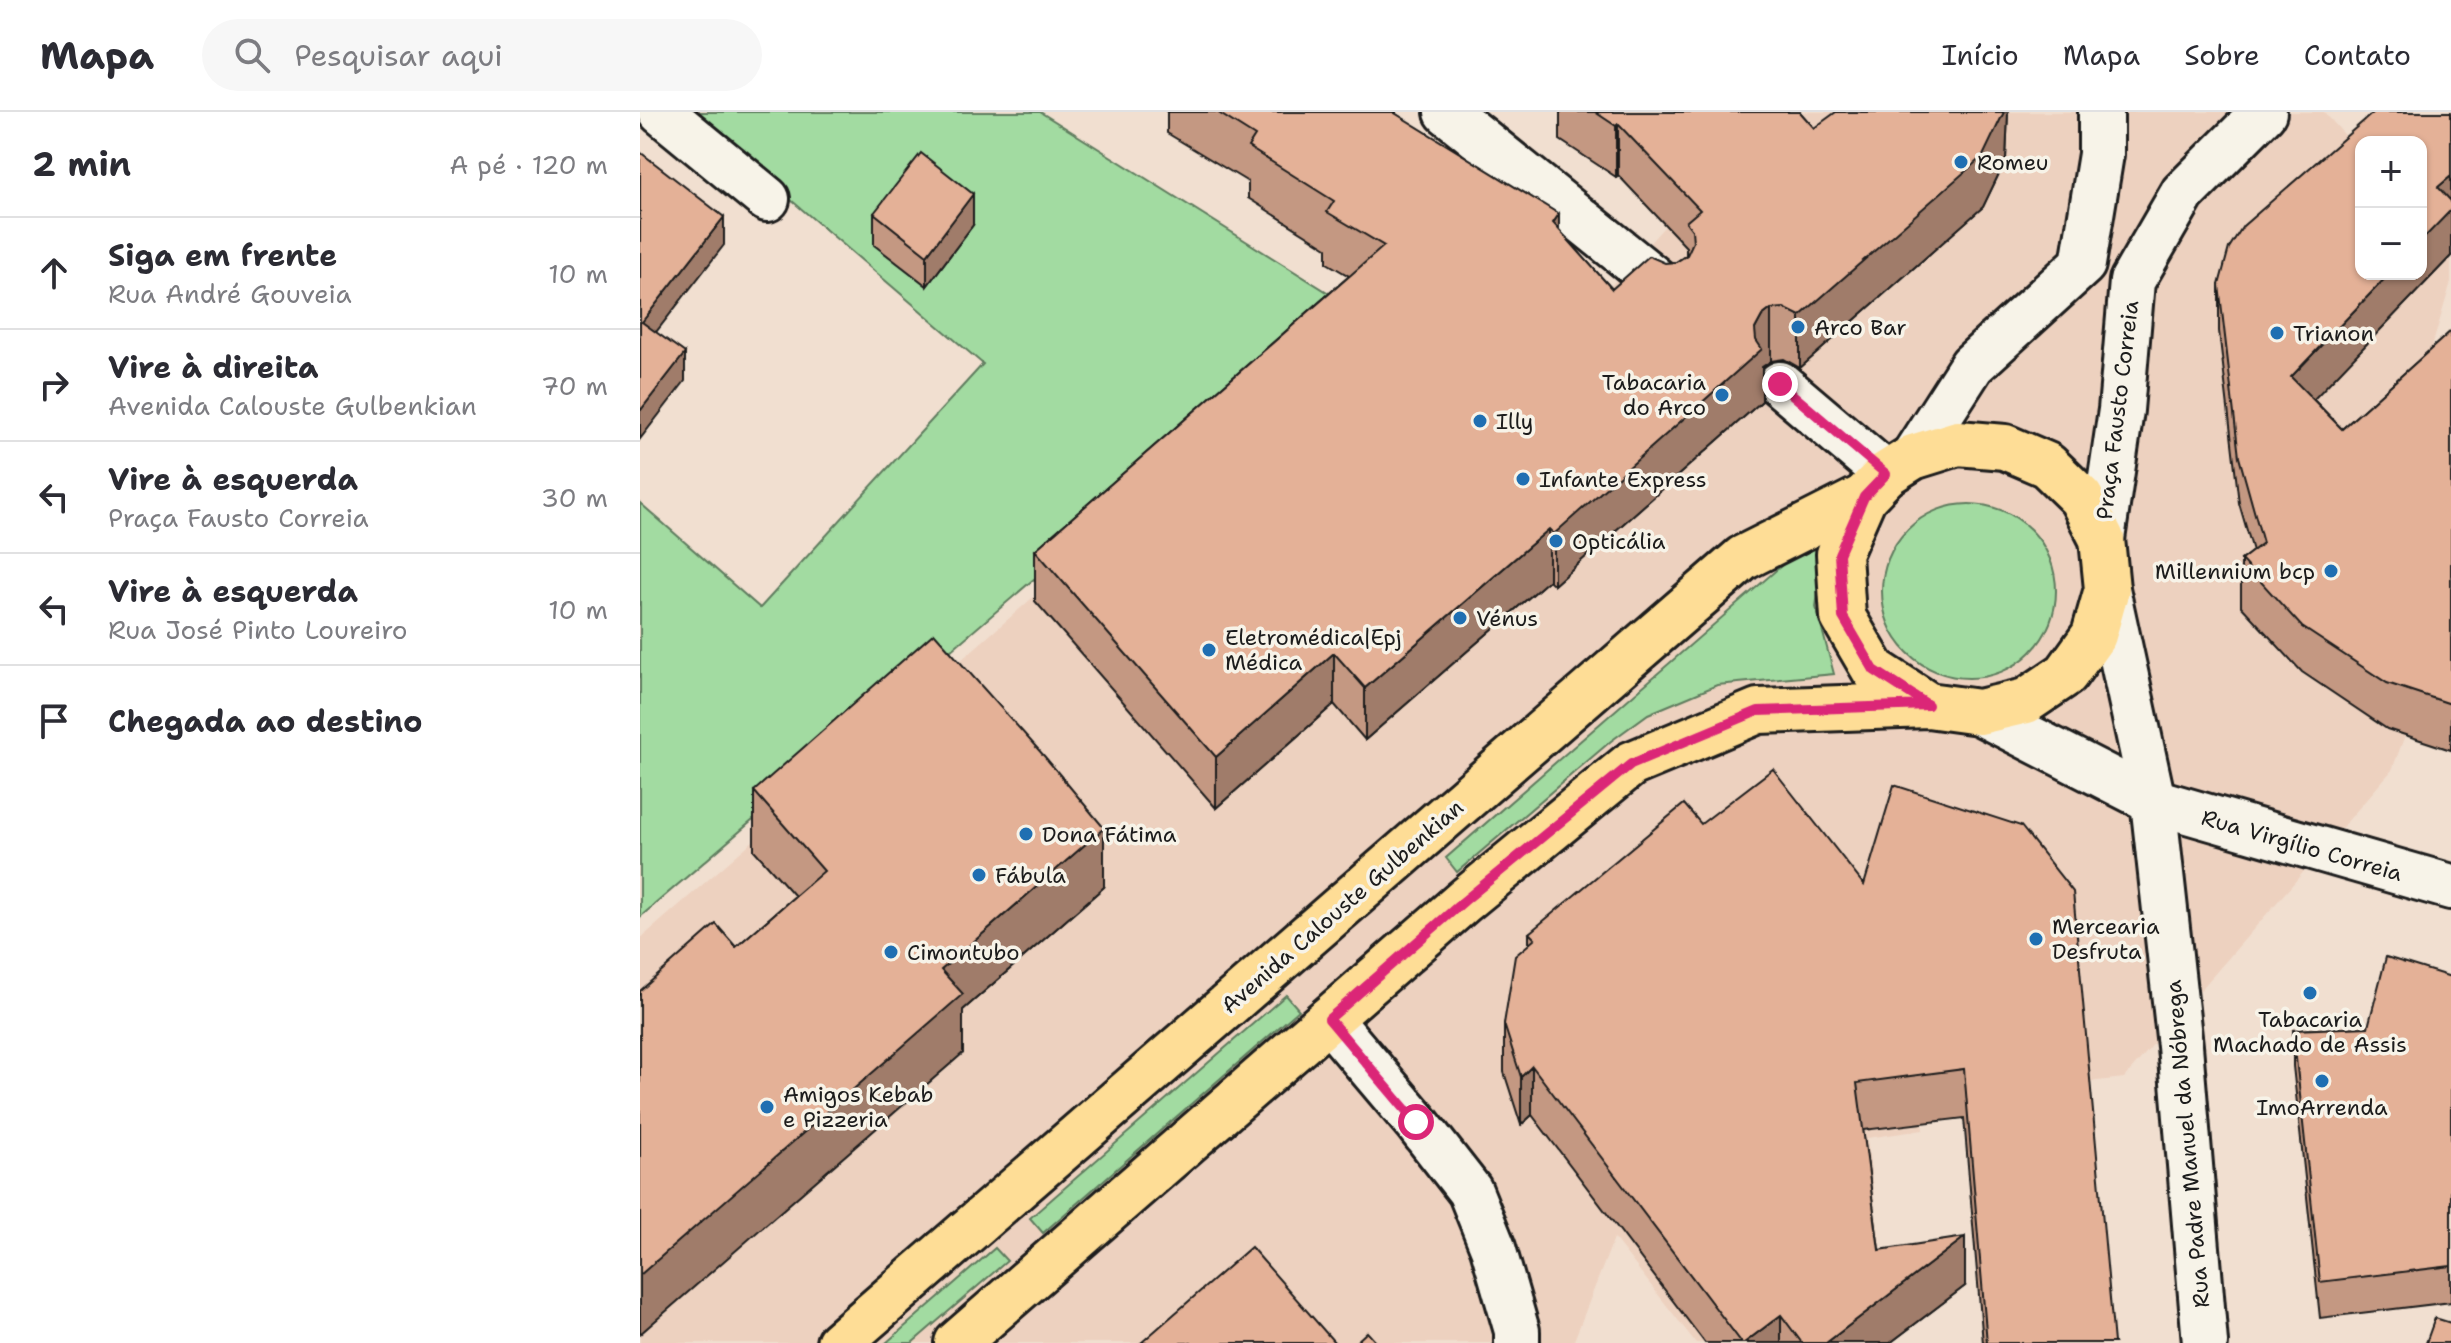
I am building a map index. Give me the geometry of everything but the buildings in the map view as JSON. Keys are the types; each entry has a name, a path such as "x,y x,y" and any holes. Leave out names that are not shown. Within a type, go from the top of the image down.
{"main road":[{"name":"Praça Fausto Correia","path":"1958,443 2005,447 2047,465 2081,498 2102,539 2107,589 2094,635 2066,674 2026,701 1979,712 1928,705 1874,670 1843,617 1839,554 1887,476 1958,443"},
{"name":"Avenida Calouste Gulbenkian","path":"839,1343 1743,558 1887,476"},
{"path":"957,1343 1464,901 1631,764 1758,711 1928,705"}],"street":[{"path":"661,112 767,199"},
{"path":"1447,112 1668,290"},
{"name":"Praça Fausto Correia","path":"1887,476 1972,365 2083,264 2101,154 2101,112"},
{"name":"Praça Fausto Correia","path":"2102,539 2121,410 2132,281 2183,193 2264,112"},
{"path":"1780,384 1887,476"},
{"name":"Praça Fausto Correia","path":"2107,589 2153,801"},
{"name":"Praça Fausto Correia","path":"1979,712 2153,801"},
{"name":"Rua Virgílio Correia","path":"2153,801 2451,887"},
{"name":"Rua Padre Manuel da Nóbrega","path":"2153,801 2180,1046 2205,1343"},
{"path":"1329,1019 1470,1191 1493,1248 1517,1331 1517,1343"}],"shaded area":[{"path":"1734,112 2324,112 2355,146 2355,280 2427,280 2427,270 2451,254 2451,282 2388,496 2451,612 2392,770 2124,1078 1920,1101 1923,1130 1867,1138 1892,1343 1696,1343 1614,1238 1573,1343 640,1343 640,939 1366,308 1579,321 1702,185"}],"green space":[{"path":"688,112 1040,112 1351,307 640,917 640,503 760,608 983,364"},
{"path":"1969,504 2002,511 2031,529 2049,558 2056,591 2049,624 2031,653 2002,671 1969,678 1936,671 1907,653 1889,624 1882,591 1889,558 1907,529 1936,511"},
{"path":"1826,535 1816,607 1834,674 1717,685 1648,714 1611,741 1457,872 1446,858 1797,552"},
{"path":"1286,995 1299,1010 1043,1233 1030,1218"},
{"path":"995,1248 1007,1261 912,1343 886,1343"}],"place":[{"name":"Romeu","path":"1961,162"},
{"name":"Arco Bar","path":"1798,327"},
{"name":"Trianon","path":"2277,333"},
{"name":"Tabacaria do Arco","path":"1722,395"},
{"name":"Illy","path":"1480,421"},
{"name":"Infante Express","path":"1523,479"},
{"name":"Opticália","path":"1556,541"},
{"name":"Millennium bcp","path":"2331,571"},
{"name":"Vénus","path":"1460,618"},
{"name":"Eletromédica|Epj Médica","path":"1209,650"},
{"name":"Dona Fátima","path":"1026,834"},
{"name":"Fábula","path":"979,875"},
{"name":"Mercearia Desfruta","path":"2036,939"},
{"name":"Cimontubo","path":"891,952"},
{"name":"Tabacaria Machado de Assis","path":"2310,993"},
{"name":"ImoArrenda","path":"2322,1081"},
{"name":"Amigos Kebab e Pizzeria","path":"767,1107"}],"route":[{"path":"1416,1122 1329,1019 1464,901 1631,764 1758,711 1928,705 1874,670 1843,617 1839,554 1864,497 1886,474 1780,384"}]}
